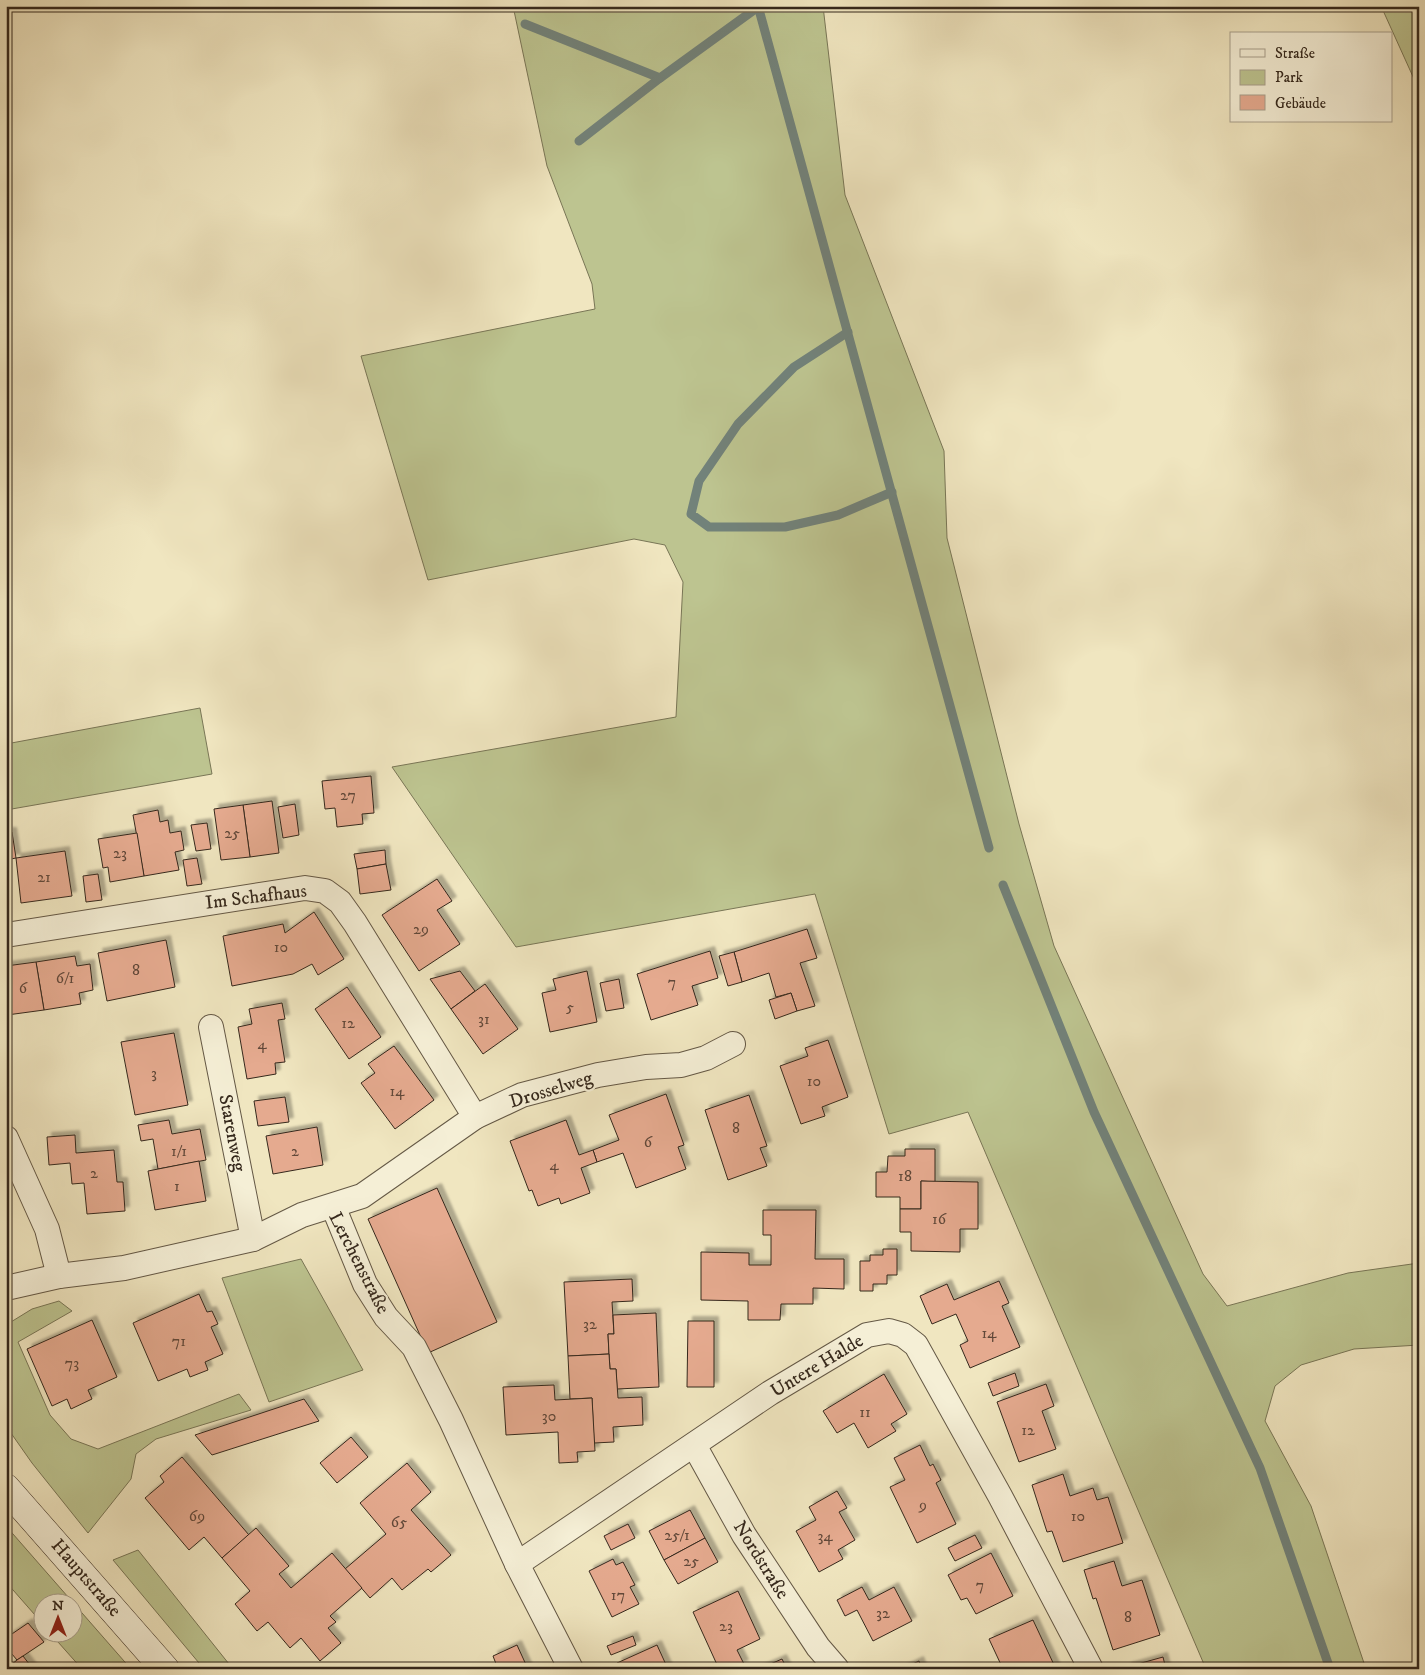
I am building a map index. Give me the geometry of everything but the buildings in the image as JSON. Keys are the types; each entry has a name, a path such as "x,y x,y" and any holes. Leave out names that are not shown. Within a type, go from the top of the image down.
{"main road":[{"name":"Hauptstraße","path":"6,1488 164,1669"}],"street":[{"name":"Im Schafhaus","path":"6,936 306,888 325,891 340,902 355,923 475,1117"},
{"name":"Starenweg","path":"211,1027 253,1239"},
{"name":"Drosselweg","path":"333,1206 362,1196 475,1117 522,1095 598,1075 646,1067 681,1065 706,1058 733,1044"},
{"path":"6,1138 47,1229 59,1276"},
{"name":"Lerchenstraße","path":"6,1288 59,1276 124,1268 253,1239 302,1215 333,1206 365,1284 386,1317 414,1347 451,1420 516,1564 570,1669"},
{"name":"Untere Halde","path":"516,1564 770,1393 867,1335 889,1331 903,1334 916,1345 996,1487 1092,1669"},
{"name":"Nordstraße","path":"694,1445 744,1535 818,1647 837,1669"}],"green space":[{"path":"513,6 823,6 845,195 944,451 947,538 1019,824 1054,946 1203,1274 1227,1306 1348,1273 1419,1263 1419,1345 1354,1349 1301,1365 1275,1386 1265,1421 1311,1506 1366,1669 1206,1669 968,1112 889,1134 815,894 516,947 392,767 676,717 683,582 665,545 634,539 428,580 361,356 595,309 592,284 547,166"},
{"path":"1381,6 1419,6 1419,90"},
{"path":"200,708 212,774 6,810 6,744"},
{"path":"301,1259 363,1370 269,1402 222,1278"},
{"path":"59,1301 72,1311 18,1342 50,1415 71,1439 98,1449 239,1394 251,1410 156,1439 136,1454 131,1479 88,1533 32,1463 6,1426 6,1325 32,1309"},
{"path":"6,1526 64,1592 32,1592 32,1612 6,1582"},
{"path":"138,1550 233,1669 204,1669 113,1560"},
{"path":"82,1613 131,1669 82,1669 58,1642 82,1642"}],"waterway":[{"path":"758,6 989,848"},
{"path":"579,141 660,78 758,7"},
{"path":"525,24 660,78"},
{"path":"848,332 794,367 738,424 699,481 691,514 709,527 785,527 838,515 892,492"},
{"path":"1003,885 1094,1112 1260,1468 1330,1669"}]}
